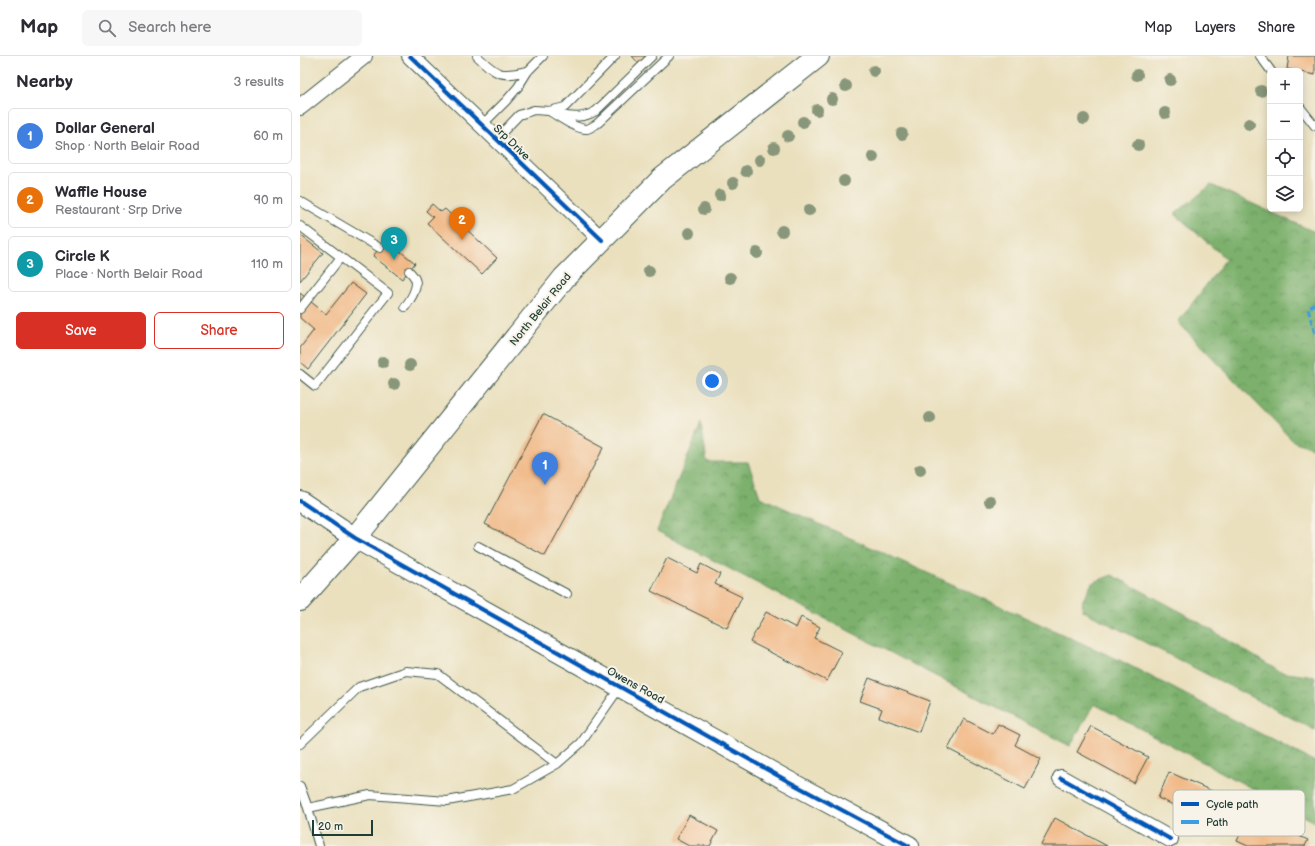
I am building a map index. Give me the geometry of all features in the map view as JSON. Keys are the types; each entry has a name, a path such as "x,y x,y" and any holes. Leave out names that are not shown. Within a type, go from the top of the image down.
{"main road":[{"name":"North Belair Road","path":"300,600 355,538 564,278 662,179 818,56"}],"street":[{"path":"300,107 364,56"},
{"name":"Srp Drive","path":"410,56 602,240"},
{"name":"Owens Road","path":"300,501 355,538 784,779 909,846"},
{"path":"1061,778 1172,844"}],"lane":[{"path":"477,56 492,71 507,76 528,71"},
{"path":"482,126 518,87 528,71 543,56"},
{"path":"549,111 565,107 615,56"},
{"path":"496,139 519,115 534,110 549,111 568,116 580,117 589,115 596,111 652,56"},
{"path":"549,111 578,127 586,129 591,127 598,123 669,56"},
{"path":"1260,56 1269,68"},
{"path":"1303,111 1315,126"},
{"path":"300,201 380,248"},
{"path":"300,226 388,293 315,386 300,374"},
{"path":"300,309 341,257"},
{"path":"404,307 412,297 415,289 416,280 409,271"},
{"path":"478,546 567,594"},
{"path":"300,744 359,688 406,671 438,674 557,764"},
{"path":"308,808 370,795 446,801 513,789 557,764 581,743 620,687"},
{"path":"300,786 319,846"}],"green space":[{"path":"1211,185 1267,210 1267,212 1271,212 1315,232 1315,449 1293,441 1178,322 1226,259 1175,214"},
{"path":"701,424 707,462 748,462 760,497 1119,660 1315,762 1315,822 1305,817 1305,790 1255,790 1094,704 1070,746 657,531"},
{"path":"1112,575 1185,614 1280,672 1315,677 1315,730 1082,610 1083,600 1092,583"}],"building":[{"path":"632,56 655,56 642,67"},
{"path":"1289,56 1315,56 1315,75 1303,72 1303,68 1287,68"},
{"path":"432,204 441,212 445,209 497,258 482,274 427,223 433,217 426,211"},
{"path":"300,235 323,253 300,281"},
{"path":"386,240 415,263 402,279 373,256"},
{"path":"351,283 366,294 308,369 300,362 300,348 314,330 300,318 300,293 326,314"},
{"path":"543,414 604,447 545,556 485,524"},
{"path":"667,558 697,573 701,564 720,574 715,584 742,597 727,628 651,591"},
{"path":"766,612 796,628 801,617 820,627 814,638 842,652 827,681 750,642"},
{"path":"869,678 930,701 919,732 879,717 882,709 860,701"},
{"path":"964,719 993,734 998,724 1020,735 1015,745 1041,759 1025,789 948,749"},
{"path":"1091,726 1148,757 1134,783 1077,752"},
{"path":"1169,772 1210,790 1173,790 1173,805 1158,798"},
{"path":"689,815 718,831 710,846 689,846 676,839"},
{"path":"1055,818 1107,846 1045,846 1041,844"},
{"path":"1239,836 1299,836 1308,840 1305,846 1248,846 1237,841"}],"marked path":[{"path":"1315,304 1308,309 1315,334"}],"cycle path":[{"path":"410,56 602,240"},
{"path":"300,501 355,538 784,779 909,846"},
{"path":"1061,778 1170,839"}],"place":[{"name":"Waffle House","path":"462,240"},
{"name":"Circle K","path":"394,260"},
{"name":"Dollar General","path":"545,485"}]}
